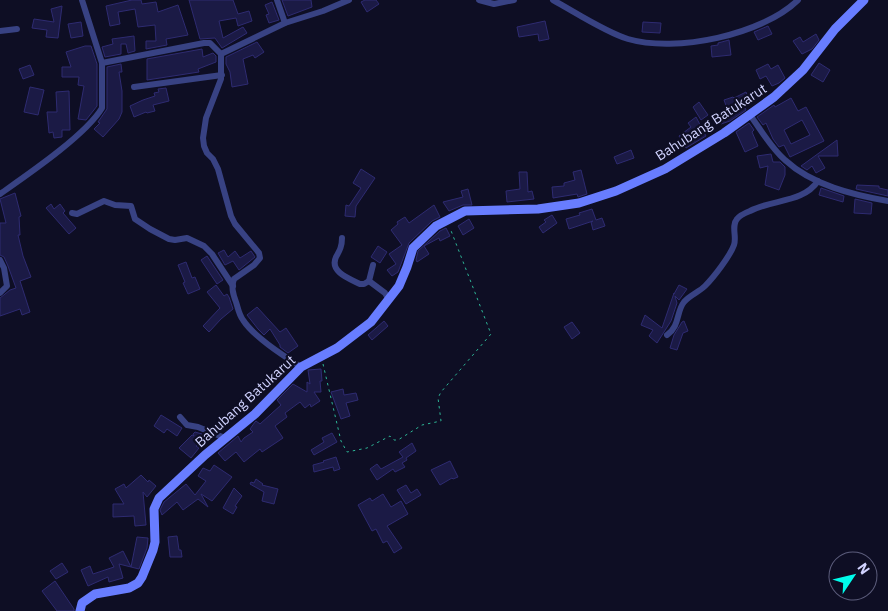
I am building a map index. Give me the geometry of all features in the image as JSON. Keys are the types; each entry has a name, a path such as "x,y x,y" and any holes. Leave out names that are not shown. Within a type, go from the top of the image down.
{"street":[{"path":"0,194 55,154 80,132 102,108 102,62 82,0"},
{"path":"277,0 285,23"},
{"path":"221,54 285,23 349,0"},
{"path":"480,0 494,4 514,0"},
{"path":"553,0 627,39 649,43 674,43 697,42 760,25 784,12 798,0"},
{"name":"Bahubang Batukarut","path":"80,611 82,603 95,594 129,588 138,583 153,550 155,542 154,514 156,504 164,492 255,414 301,367 337,348 371,322 389,300 404,275 413,248 431,230 447,219 465,211 538,209 596,199 666,169 687,157 774,98 803,70 835,29 864,0"},
{"path":"0,31 17,29"},
{"path":"102,62 204,43 210,43 221,54 222,75 206,118 203,138 204,146 218,169 231,216 260,258 254,265 234,279 232,292 240,315 248,326 281,354 301,367"},
{"path":"134,87 222,75"},
{"path":"750,115 766,138 793,167 818,181 840,190 888,201"},
{"path":"667,335 678,320 683,303 692,294 705,286 730,253 735,244 735,221 759,206 806,193 813,189 818,181"},
{"path":"72,213 77,214 104,201 131,206 134,219 150,229 169,239 187,238 204,246 212,254 233,286"},
{"path":"342,238 341,248 335,260 336,269 339,273 360,284 364,284 369,281 373,265"},
{"path":"0,260 7,286 0,293"},
{"path":"369,281 384,293 389,300"},
{"path":"180,416 187,425 198,427 225,438"}],"path":[{"path":"321,356 341,441 348,452 366,448 390,436 394,440 398,440 422,425 441,421 438,398 441,392 491,334 447,219"}],"building":[{"path":"132,0 141,0 142,4 156,2 158,12 178,5 188,35 166,39 167,45 146,49 146,41 156,41 155,25 138,27 135,9 118,12 120,24 110,26 106,6"},
{"path":"189,0 233,0 238,14 249,11 252,21 238,26 236,18 219,21 223,38 243,27 247,33 222,48 215,38 200,39"},
{"path":"282,0 311,0 312,7 288,16"},
{"path":"376,0 379,4 367,12 361,2"},
{"path":"272,2 279,20 269,23 266,15 269,14 265,5"},
{"path":"62,6 58,38 46,37 47,30 32,28 34,19 54,22 51,9"},
{"path":"545,21 549,39 539,41 538,34 519,37 517,27"},
{"path":"81,22 83,36 71,38 68,24"},
{"path":"643,22 661,23 660,33 642,32"},
{"path":"768,26 772,34 758,40 754,32"},
{"path":"816,34 819,40 812,49 802,54 793,41 800,37 803,42"},
{"path":"134,36 135,51 128,53 126,44 121,44 121,54 105,57 102,47 113,44 112,39"},
{"path":"729,40 731,55 712,57 711,46"},
{"path":"257,42 264,52 255,58 253,55 243,59 248,84 232,87 226,57"},
{"path":"91,46 97,64 97,106 86,120 78,119 84,86 78,85 79,77 62,77 62,67 71,67 66,52"},
{"path":"202,49 203,57 213,53 216,56 216,62 198,69 199,72 147,80 147,59"},
{"path":"819,63 830,70 823,82 811,75"},
{"path":"121,64 122,72 119,72 122,91 122,112 119,119 103,137 94,129 100,123 98,122 107,109 107,67"},
{"path":"768,64 771,69 778,65 785,78 772,86 766,76 760,79 756,70"},
{"path":"30,65 34,75 23,79 19,69"},
{"path":"30,87 44,90 38,115 24,112"},
{"path":"166,88 169,101 153,105 155,111 146,112 134,117 130,106 155,96 154,93 159,92 158,89"},
{"path":"69,91 70,130 62,130 62,137 54,138 53,132 49,133 47,112 57,112 56,92"},
{"path":"746,92 749,99 742,102 746,110 730,121 721,124 717,117 728,111 724,100 734,98"},
{"path":"791,98 798,111 806,107 824,141 790,157 784,145 779,147 773,139 766,123 763,125 757,117 774,105 775,107","holes":["802,120 810,135 791,144 784,130"]},
{"path":"699,102 708,115 701,120 693,107"},
{"path":"696,117 706,136 686,148 679,136 691,127 688,123"},
{"path":"749,123 754,130 752,132 758,146 745,152 736,132"},
{"path":"837,140 838,156 818,156 825,168 816,173 812,166 807,170 801,166"},
{"path":"631,150 634,158 617,164 614,157"},
{"path":"771,154 773,162 780,162 785,167 785,175 779,190 765,185 768,166 760,168 757,156"},
{"path":"361,169 375,178 356,206 355,217 345,216 346,205 349,206 361,188 353,183"},
{"path":"581,170 587,194 578,197 577,194 553,198 552,187 564,186 564,183 575,180 573,172"},
{"path":"519,172 527,172 528,192 532,191 534,199 507,202 506,191 520,189"},
{"path":"857,185 879,186 879,188 888,190 888,196 856,189"},
{"path":"821,188 844,196 843,202 819,195"},
{"path":"468,189 472,205 463,205 449,211 443,202 463,197 461,191"},
{"path":"15,193 21,216 19,217 20,235 18,235 31,277 20,281 30,312 22,315 20,309 0,316 0,298 16,288 4,257 0,255 0,223 6,223 0,199"},
{"path":"855,199 872,203 871,214 854,213"},
{"path":"51,204 54,209 60,204 65,211 63,213 76,228 69,234 46,208"},
{"path":"434,205 440,217 432,221 409,243 398,272 392,276 387,270 396,264 389,254 402,245 391,230 398,224 397,222 405,217 409,223"},
{"path":"592,209 596,220 602,218 605,226 593,230 591,222 593,221 569,229 566,219"},
{"path":"552,215 557,223 543,233 539,227 546,222 544,220"},
{"path":"469,219 474,228 463,235 458,226"},
{"path":"446,228 450,236 440,241 439,238 424,246 429,254 417,262 418,251 440,231"},
{"path":"378,246 387,252 380,263 371,257"},
{"path":"224,250 228,257 235,251 240,258 251,251 255,257 239,270 233,261 225,265 218,253"},
{"path":"207,256 223,280 217,284 201,260"},
{"path":"186,262 192,278 195,277 200,289 188,294 178,265"},
{"path":"216,285 224,296 227,294 233,309 209,332 203,326 220,308 207,292"},
{"path":"679,285 687,289 679,300 675,296 677,303 671,321 657,343 649,336 653,330 641,325 645,315 662,328 674,293"},
{"path":"257,307 280,332 286,328 298,346 288,353 280,347 270,329 264,335 247,315"},
{"path":"384,321 388,326 372,340 368,335"},
{"path":"684,321 688,331 683,333 677,350 670,348 674,335"},
{"path":"572,322 580,333 572,339 564,327"},
{"path":"321,369 321,392 314,392 320,401 311,407 310,404 305,408 300,402 285,413 287,417 275,426 283,438 262,452 260,449 244,462 236,452 225,461 218,453 238,436 241,442 253,432 250,429 255,422 260,424 281,405 277,400 293,384 307,392 307,382 310,384 308,370"},
{"path":"343,389 344,395 356,393 358,400 346,403 350,416 341,419 331,392"},
{"path":"161,415 182,428 177,436 167,429 164,433 154,426"},
{"path":"195,432 202,434 205,438 196,446 199,448 191,458 179,448 192,435 194,436"},
{"path":"332,433 337,442 314,455 311,450 324,442 322,438"},
{"path":"412,443 416,451 402,463 405,467 395,472 393,469 377,480 370,469 377,464 381,469 403,457 399,452"},
{"path":"336,457 340,469 334,471 333,467 314,472 313,465"},
{"path":"450,461 458,477 452,478 440,485 431,470"},
{"path":"214,465 232,477 212,501 201,494 208,507 198,499 183,510 177,502 162,515 160,510 164,502 186,484 195,495 206,481 198,476 203,468 210,471"},
{"path":"141,475 148,482 149,480 156,486 147,497 143,492 146,525 135,526 134,516 113,517 113,504 124,504 115,489 124,484 126,488"},
{"path":"256,479 262,485 278,489 274,504 262,501 264,492 250,484 251,482 254,483"},
{"path":"406,485 411,493 417,489 421,495 406,504 397,490"},
{"path":"234,488 242,496 235,506 237,507 233,514 223,508"},
{"path":"383,494 391,507 401,501 408,514 387,526 402,548 394,553 387,541 383,543 376,529 372,531 358,505 370,498 372,501"},
{"path":"177,536 182,557 170,557 168,537"},
{"path":"137,537 148,538 147,548 139,569 131,567"},
{"path":"123,551 131,567 119,564 123,578 109,582 108,577 88,586 81,570 90,566 93,574 114,567 109,558"},
{"path":"62,563 68,572 56,579 50,571"},
{"path":"55,581 74,611 57,611 42,591"}]}
